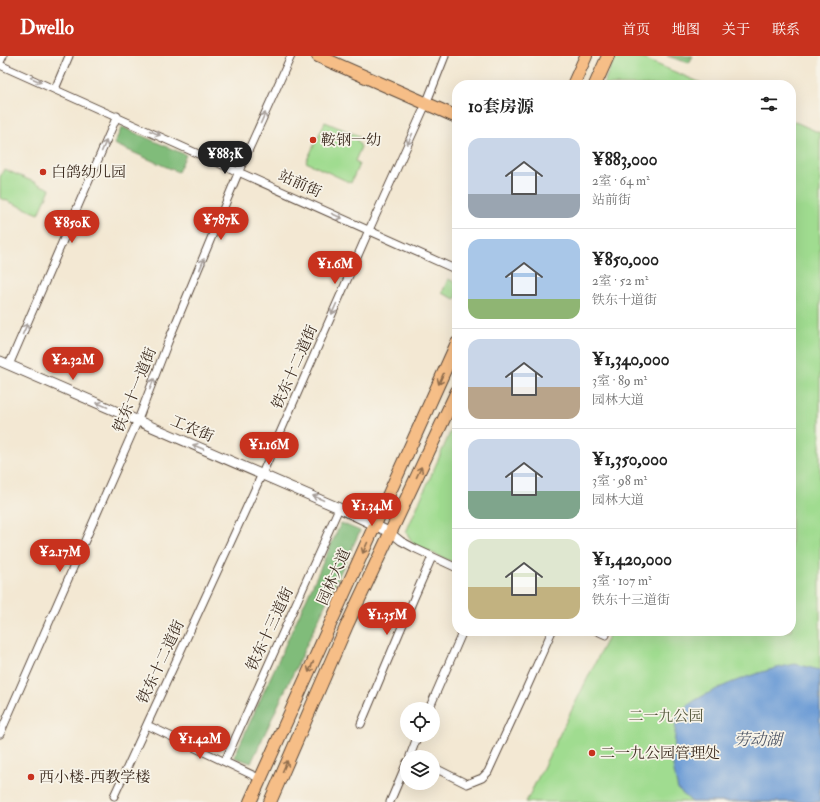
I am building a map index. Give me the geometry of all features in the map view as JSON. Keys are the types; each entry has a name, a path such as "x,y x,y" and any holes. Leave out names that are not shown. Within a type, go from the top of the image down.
{"main road":[{"path":"318,56 452,115"},
{"path":"575,80 586,56"},
{"path":"597,80 608,56"},
{"name":"园林大道","path":"250,802 452,354"},
{"path":"270,802 347,625 452,402"}],"street":[{"path":"0,63 3,56"},
{"path":"55,89 68,56"},
{"name":"铁东十一道街","path":"0,731 138,420 168,342 239,171 291,56"},
{"name":"铁东十二道街","path":"114,796 262,474 426,104 445,56"},
{"name":"站前街","path":"0,63 452,268"},
{"path":"9,365 117,116"},
{"name":"工农街","path":"0,361 339,508 391,533 401,541 452,566"},
{"name":"铁东十三道街","path":"225,761 339,508"},
{"path":"381,511 382,522 391,533"},
{"path":"361,724 432,557"},
{"path":"432,702 461,636"},
{"path":"440,770 467,784 482,778 488,772 550,636"},
{"path":"147,725 261,779"},
{"path":"390,802 400,779"}],"green space":[{"path":"615,56 637,56 694,80 605,80"},
{"path":"667,56 693,56 689,63"},
{"path":"325,122 359,136 357,140 361,147 355,161 359,164 351,183 306,162"},
{"name":"二一九公园","path":"796,122 820,133 820,802 526,802 609,636 796,636"},
{"path":"122,127 186,155 178,172 114,144"},
{"path":"4,169 50,189 39,214 0,198 0,177"},
{"path":"448,279 452,281 452,298 442,293"},
{"path":"452,428 452,562 414,545 406,532"},
{"path":"341,523 360,531 251,763 234,757"}],"water":[{"name":"劳动湖","path":"795,664 820,670 820,802 692,802 678,790 673,767 676,718 691,703 730,683 756,674"}],"place":[{"name":"鞍钢一幼","path":"313,140"},
{"name":"白鸽幼儿园","path":"43,172"},
{"name":"二一九公园管理处","path":"592,753"},
{"name":"西小楼-西教学楼","path":"31,777"}]}
